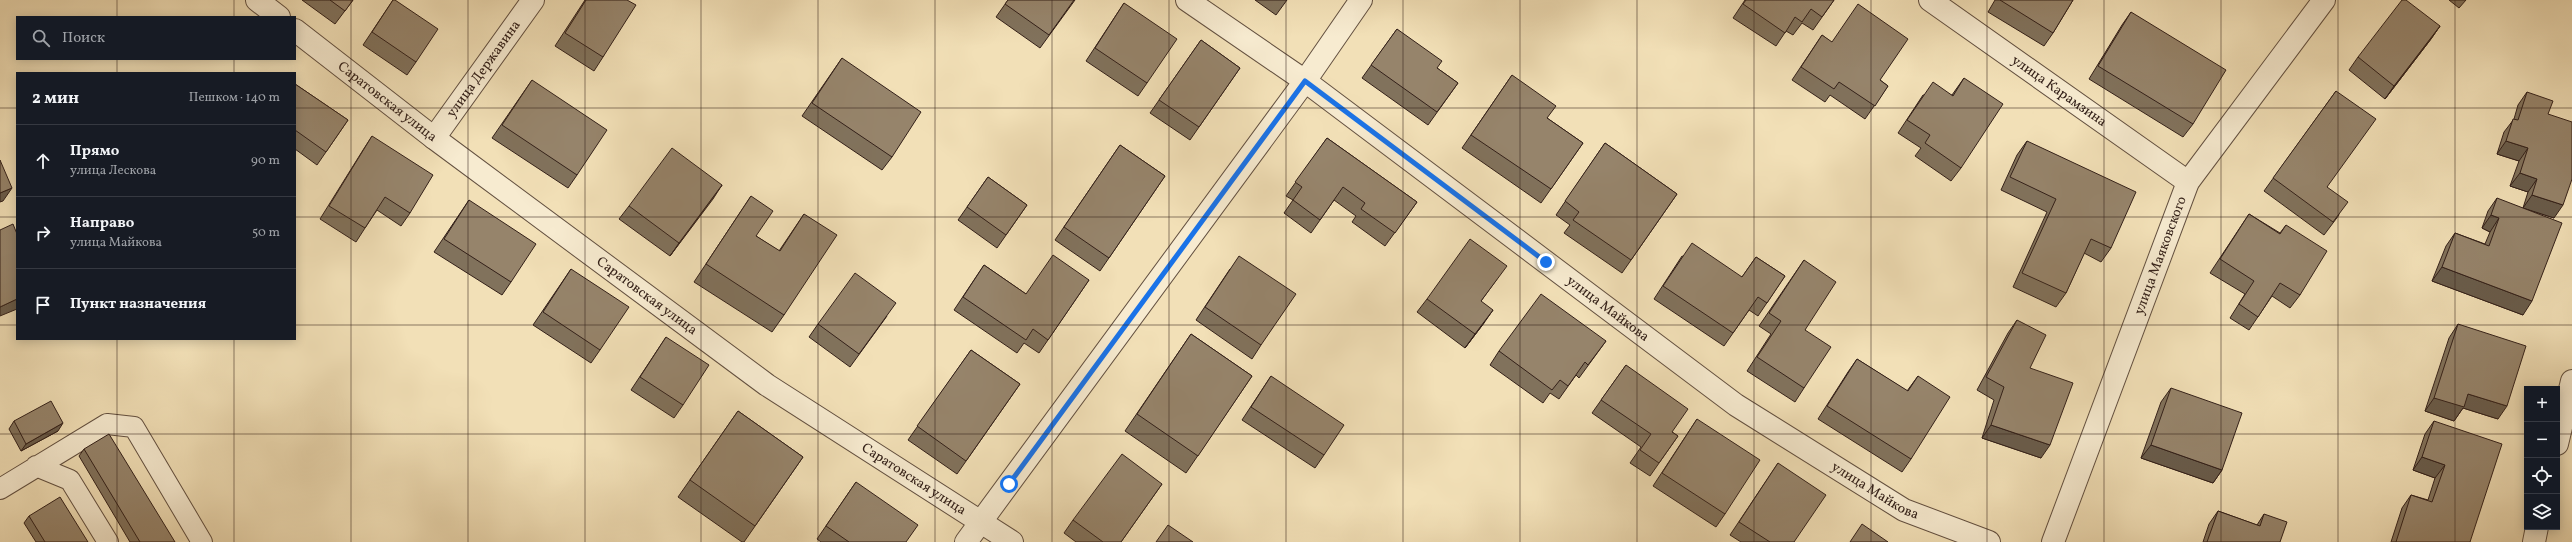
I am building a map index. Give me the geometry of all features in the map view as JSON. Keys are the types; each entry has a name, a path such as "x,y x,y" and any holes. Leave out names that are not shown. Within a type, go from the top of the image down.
{"street":[{"path":"257,0 278,16"},
{"name":"улица Державина","path":"434,138 534,0"},
{"name":"улица Майкова","path":"1188,0 1305,81 1736,405 1904,510 1989,542"},
{"path":"966,542 1305,81 1361,0"},
{"name":"улица Карамзина","path":"1930,0 2188,182"},
{"name":"улица Маяковского","path":"2053,542 2188,182 2324,0"},
{"name":"Саратовская улица","path":"296,31 434,138 767,385 1012,542"},
{"path":"2560,431 2572,381"},
{"path":"2534,542 2536,530"}],"lane":[{"path":"0,489 107,424 134,427 202,542"},
{"path":"36,466 70,480 108,542"}],"building":[{"path":"330,0 353,0 345,11"},
{"path":"393,0 438,29 416,62 372,32"},
{"path":"586,0 627,0 636,5 603,57 565,33"},
{"path":"1008,0 1074,0 1049,35 1005,4"},
{"path":"1746,0 1834,0 1822,17 1811,9 1802,22 1795,17 1785,33 1743,4"},
{"path":"2000,0 2073,0 2053,33"},
{"path":"2402,0 2406,0 2440,26 2394,86 2358,57"},
{"path":"1124,3 1177,39 1147,83 1095,48"},
{"path":"1858,4 1908,39 1880,80 1888,86 1875,106 1839,82 1834,89 1801,67 1822,35 1832,42"},
{"path":"2131,12 2226,70 2193,124 2098,66"},
{"path":"1397,29 1442,61 1437,68 1458,83 1437,112 1371,65"},
{"path":"1201,40 1240,68 1199,127 1159,100"},
{"path":"842,58 921,112 892,157 812,103"},
{"path":"1512,75 1556,106 1547,118 1583,143 1551,189 1471,135"},
{"path":"1964,78 2003,104 1961,168 1925,143 1930,135 1907,120 1933,82 1953,96"},
{"path":"532,80 607,130 577,175 502,125"},
{"path":"296,85 348,120 326,152 296,131"},
{"path":"2336,91 2376,119 2327,187 2348,202 2333,222 2273,178"},
{"path":"2527,92 2553,101 2548,114 2572,122 2572,179 2563,205 2532,195 2537,179 2520,173 2528,148 2506,141 2513,119 2518,120"},
{"path":"372,136 433,175 410,213 385,197 365,228 329,206"},
{"path":"1327,138 1417,202 1395,233 1361,209 1365,203 1343,187 1320,220 1293,200 1302,187 1295,182"},
{"path":"2027,141 2136,192 2111,248 2091,239 2066,293 2022,273 2056,199 2010,177"},
{"path":"1605,143 1677,194 1631,260 1573,220 1579,212 1565,201"},
{"path":"1120,145 1165,176 1109,258 1064,227"},
{"path":"672,148 722,185 679,243 629,206"},
{"path":"0,160 12,188 0,193"},
{"path":"988,177 1027,205 1006,235 967,207"},
{"path":"751,196 773,211 756,236 780,251 804,214 837,235 784,315 706,264"},
{"path":"2497,198 2562,223 2532,301 2442,267 2455,233 2489,246 2499,218 2491,215"},
{"path":"469,200 536,244 511,282 444,239"},
{"path":"2249,214 2280,234 2286,225 2327,251 2300,295 2280,283 2258,317 2239,304 2254,281 2220,259"},
{"path":"13,224 16,232 16,299 0,307 0,230"},
{"path":"1470,239 1507,266 1481,301 1493,310 1475,334 1427,299"},
{"path":"1692,243 1742,277 1756,257 1785,276 1767,303 1758,297 1733,333 1663,286"},
{"path":"1053,255 1089,280 1048,340 1033,329 1026,340 963,297 984,265 1026,294"},
{"path":"1239,256 1296,294 1261,345 1205,307"},
{"path":"1804,260 1836,282 1805,330 1831,347 1804,388 1757,357 1781,321 1769,313"},
{"path":"571,269 629,307 600,350 543,312"},
{"path":"855,273 896,303 859,354 818,324"},
{"path":"1541,294 1606,341 1588,365 1585,362 1568,386 1560,380 1552,390 1499,351"},
{"path":"2017,320 2046,335 2030,368 2073,383 2050,445 1991,425 2004,387 1986,377"},
{"path":"2458,324 2526,346 2507,406 2468,394 2464,407 2434,398"},
{"path":"1191,334 1252,376 1198,456 1137,414"},
{"path":"666,337 709,365 683,405 640,377"},
{"path":"971,350 1020,384 966,461 917,426"},
{"path":"1857,359 1908,391 1918,376 1950,397 1911,459 1827,406"},
{"path":"1626,365 1688,409 1672,432 1678,436 1659,463 1640,450 1651,434 1601,400"},
{"path":"1271,376 1344,425 1324,455 1251,407"},
{"path":"2171,388 2242,413 2222,470 2151,445"},
{"path":"51,401 63,423 26,444 14,421"},
{"path":"738,411 803,457 755,526 690,480"},
{"path":"1697,419 1760,460 1725,514 1662,473"},
{"path":"2434,421 2502,444 2470,542 2396,542 2411,495 2432,502 2445,465 2422,457"},
{"path":"109,434 175,542 140,542 84,449"},
{"path":"1122,454 1162,484 1121,542 1103,542 1073,520"},
{"path":"1778,463 1826,495 1794,542 1770,542 1739,522"},
{"path":"856,482 918,525 906,542 849,542 826,526"},
{"path":"60,497 88,542 45,542 29,516"},
{"path":"2218,511 2260,526 2264,514 2287,522 2280,542 2207,542"},
{"path":"1862,524 1888,542 1850,542"},
{"path":"1168,525 1193,542 1156,542"}],"route":[{"path":"1009,484 1305,81 1546,262"}]}
